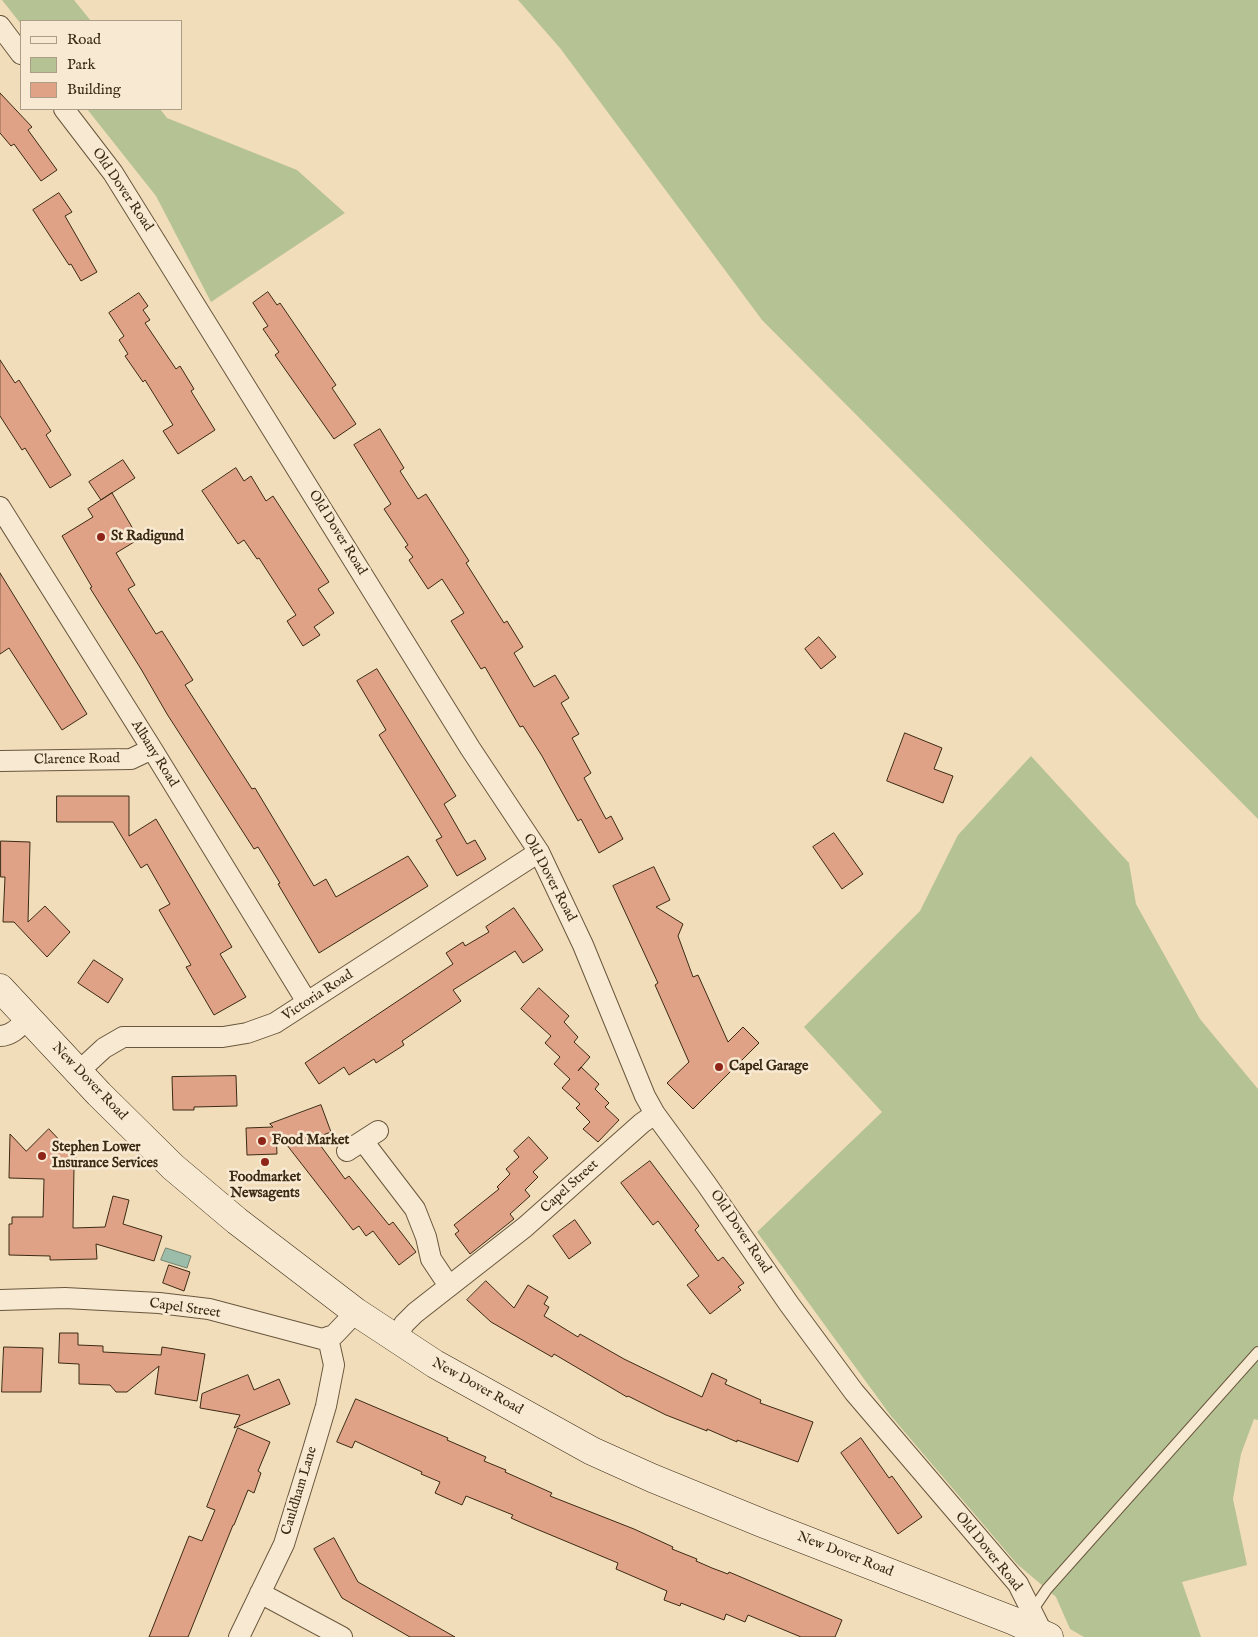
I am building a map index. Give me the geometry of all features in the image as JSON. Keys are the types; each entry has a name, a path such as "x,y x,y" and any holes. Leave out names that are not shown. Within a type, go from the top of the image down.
{"main road":[{"name":"New Dover Road","path":"0,988 78,1072 173,1167 238,1222 356,1312 442,1368 592,1451 652,1478 1041,1628"}],"street":[{"path":"0,26 20,53"},
{"name":"Old Dover Road","path":"65,110 113,173 470,748 538,852 583,945 645,1096 655,1114 708,1185 789,1304 848,1384 1018,1584 1041,1628"},
{"name":"Albany Road","path":"0,507 152,749 307,1002"},
{"name":"Clarence Road","path":"0,761 131,759 152,749"},
{"name":"Victoria Road","path":"78,1072 104,1048 123,1036 209,1038 235,1036 275,1023 538,852"},
{"path":"0,1036 6,1036 17,1029 28,1018"},
{"name":"Capel Street","path":"396,1339 409,1318 525,1227 637,1127 655,1114"},
{"path":"363,1141 415,1210 423,1226 430,1258 449,1286"},
{"name":"Capel Street","path":"0,1300 65,1298 159,1303 209,1309 311,1337 328,1338"},
{"path":"328,1338 334,1335 356,1312"},
{"name":"Cauldham Lane","path":"239,1637 277,1561 290,1528 326,1406 334,1366 328,1338"},
{"path":"260,1593 342,1637"}],"lane":[{"path":"1041,1628 1047,1589 1258,1352"}],"green space":[{"path":"2,0 74,0 90,20 20,20 20,23"},
{"path":"518,0 1258,0 1258,819 762,320 560,48"},
{"path":"88,110 161,110 167,118 297,170 345,213 211,302 156,196"},
{"path":"1031,756 1129,863 1136,904 1200,1019 1258,1089 1258,1420 1254,1419 1241,1454 1233,1499 1247,1565 1182,1582 1201,1637 1084,1637 1070,1629 1056,1597 1017,1564 891,1416 757,1232 882,1112 804,1027 920,911 958,835"}],"shaded area":[{"path":"166,1248 191,1256 187,1268 161,1260"}],"building":[{"path":"0,93 32,127 28,130 57,170 41,181 14,144 11,146 0,133"},
{"path":"59,193 72,212 65,216 97,272 81,281 33,210"},
{"path":"268,292 277,305 280,303 336,385 332,388 356,424 334,439 275,355 279,352 263,329 268,326 253,303"},
{"path":"139,293 148,306 143,310 150,320 145,323 176,369 180,366 194,389 191,391 215,430 178,454 163,431 173,425 145,380 143,382 125,356 128,354 119,340 124,336 109,313"},
{"path":"0,360 15,383 19,380 51,431 46,435 71,475 50,488 25,448 22,450 0,416"},
{"path":"380,429 404,468 400,471 418,499 426,494 469,561 466,563 504,623 507,621 523,647 514,653 534,687 555,675 569,698 561,703 579,734 572,738 591,773 584,778 606,819 611,816 623,839 599,853 581,819 578,821 523,726 520,727 485,667 481,669 451,621 464,613 442,579 428,589 409,560 413,557 405,547 408,545 384,509 391,504 354,445"},
{"path":"123,460 135,478 101,500 89,482"},
{"path":"236,468 244,481 251,476 266,501 273,496 329,582 318,589 334,613 314,627 320,635 303,646 287,621 296,615 259,558 257,559 244,540 238,544 202,491"},
{"path":"112,493 139,539 116,553 135,585 128,589 156,634 162,631 193,680 185,685 252,789 255,788 314,886 326,879 336,897 408,856 428,886 319,953 258,847 254,849 167,714 90,588 92,587 62,536 93,517 88,509"},
{"path":"0,573 87,714 62,730 9,648 0,654"},
{"path":"819,637 836,657 821,669 805,649"},
{"path":"377,669 456,796 444,804 467,844 475,840 486,859 457,876 436,840 442,837 379,735 386,730 357,681"},
{"path":"905,733 942,748 934,769 953,776 943,803 887,781"},
{"path":"57,796 129,796 129,836 156,819 232,947 220,954 246,997 214,1015 186,967 191,965 159,910 170,904 147,864 141,868 113,822 57,822"},
{"path":"834,833 863,874 842,889 813,847"},
{"path":"1,841 30,842 28,922 45,906 70,932 47,957 14,922 3,922 5,877 1,877"},
{"path":"654,867 670,900 656,907 683,924 678,936 693,977 698,975 728,1042 743,1027 759,1043 693,1109 667,1083 689,1062 655,985 658,983 613,886"},
{"path":"514,908 543,950 523,963 515,951 453,990 461,1001 402,1041 404,1045 376,1063 374,1059 349,1075 344,1067 319,1084 305,1063 453,964 446,953 463,942 465,946 489,932 486,927"},
{"path":"94,960 123,979 108,1003 78,983"},
{"path":"539,988 569,1016 564,1022 578,1037 574,1042 590,1057 581,1067 599,1084 595,1089 609,1103 605,1107 619,1120 598,1142 583,1129 590,1122 576,1108 580,1104 562,1088 570,1079 554,1064 560,1057 545,1043 551,1036 521,1009"},
{"path":"236,1076 237,1106 194,1107 194,1110 173,1110 172,1077"},
{"path":"321,1105 331,1132 315,1138 345,1179 349,1176 389,1225 393,1222 416,1252 399,1265 373,1231 366,1236 359,1226 353,1230 276,1131 277,1154 247,1155 246,1128 273,1127 270,1124"},
{"path":"49,1129 80,1162 74,1167 73,1228 105,1227 113,1196 129,1200 123,1224 162,1236 154,1261 96,1244 97,1259 50,1260 50,1256 9,1255 9,1224 12,1224 12,1217 43,1217 44,1179 9,1178 10,1134 26,1151"},
{"path":"529,1137 548,1158 533,1172 538,1177 525,1190 530,1196 510,1214 514,1219 470,1254 455,1234 459,1231 454,1225 499,1189 497,1187 510,1174 506,1169 519,1157 514,1151"},
{"path":"650,1161 699,1226 695,1230 718,1261 723,1257 744,1283 738,1287 741,1290 710,1314 687,1285 699,1276 658,1221 653,1225 621,1183"},
{"path":"575,1220 591,1243 569,1259 553,1236"},
{"path":"169,1265 190,1272 184,1291 163,1283"},
{"path":"486,1281 514,1308 528,1285 548,1297 544,1304 549,1307 544,1316 578,1337 580,1334 624,1359 702,1397 712,1373 727,1380 725,1384 761,1400 760,1403 813,1422 798,1462 737,1440 737,1442 666,1415 627,1397 554,1354 552,1357 491,1322 467,1300"},
{"path":"60,1333 78,1333 78,1345 103,1346 103,1352 161,1355 162,1347 205,1354 197,1401 155,1394 159,1366 127,1392 116,1392 110,1385 79,1384 79,1364 59,1363"},
{"path":"4,1347 43,1348 41,1392 2,1392"},
{"path":"248,1375 254,1390 279,1379 290,1404 234,1428 240,1415 200,1408 202,1394"},
{"path":"356,1399 448,1438 447,1440 486,1457 484,1461 552,1493 550,1496 634,1529 712,1568 728,1574 729,1572 842,1620 835,1637 801,1637 748,1615 745,1622 726,1614 724,1620 681,1603 680,1606 664,1600 667,1591 616,1569 618,1563 522,1523 511,1518 513,1515 466,1496 462,1505 435,1493 440,1482 421,1474 422,1472 355,1441 352,1448 337,1442"},
{"path":"238,1428 270,1442 258,1471 261,1473 254,1493 248,1490 188,1637 149,1637 189,1536 202,1541 215,1510 207,1507"},
{"path":"861,1438 889,1478 892,1476 922,1517 898,1534 841,1453"},
{"path":"334,1538 358,1582 455,1637 410,1637 342,1598 314,1549"}],"place":[{"name":"St Radigund","path":"101,537"},
{"name":"Capel Garage","path":"719,1067"},
{"name":"Food Market","path":"262,1141"},
{"name":"Stephen Lower Insurance Services","path":"42,1156"},
{"name":"Foodmarket Newsagents","path":"265,1162"}]}
